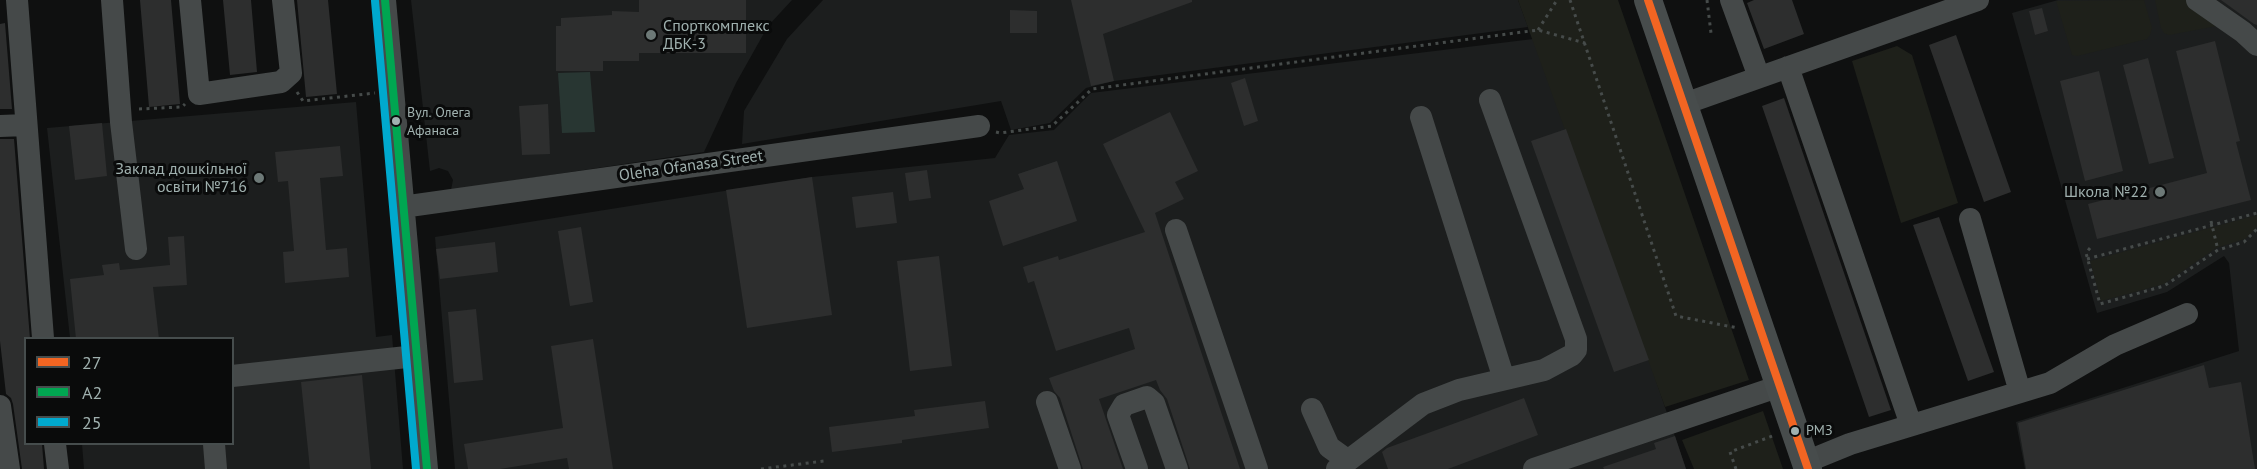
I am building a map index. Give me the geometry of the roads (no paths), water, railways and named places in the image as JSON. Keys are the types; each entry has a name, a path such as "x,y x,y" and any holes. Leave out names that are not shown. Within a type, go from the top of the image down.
{"main road":[{"path":"1648,0 1807,465"}],"street":[{"path":"16,0 43,337"},
{"path":"112,0 136,249"},
{"path":"190,0 199,94 281,82 291,73 283,0"},
{"path":"386,0 402,207 427,469"},
{"path":"1731,0 1759,77"},
{"path":"1684,104 1788,67 1928,8 1978,0"},
{"path":"2197,0 2243,32 2257,45"},
{"path":"1788,67 1911,425"},
{"path":"1312,409 1329,447 1342,464 1423,404 1459,390 1544,370 1572,355 1576,350 1576,339 1490,100"},
{"path":"1421,117 1504,379"},
{"path":"0,126 26,125"},
{"name":"Oleha Ofanasa Street","path":"402,207 979,126"},
{"path":"1970,219 2020,392"},
{"path":"1176,230 1257,469"},
{"path":"1807,465 1850,444 2050,383 2115,345 2187,314"},
{"path":"234,376 416,356"},
{"path":"1534,469 1570,463 1780,386"},
{"path":"1137,469 1118,415 1124,405 1147,397 1154,403 1177,469"},
{"path":"1047,402 1071,469"},
{"path":"0,406 9,469"},
{"path":"55,445 58,469"},
{"path":"214,445 216,469"}],"place":[{"name":"Спорткомплекс ДБК-3","path":"651,35"},
{"name":"Вул. Олега Афанаса","path":"396,121"},
{"name":"Заклад дошкільної освіти №716","path":"259,178"},
{"name":"Школа №22","path":"2160,192"},
{"name":"РМЗ","path":"1795,431"}]}
